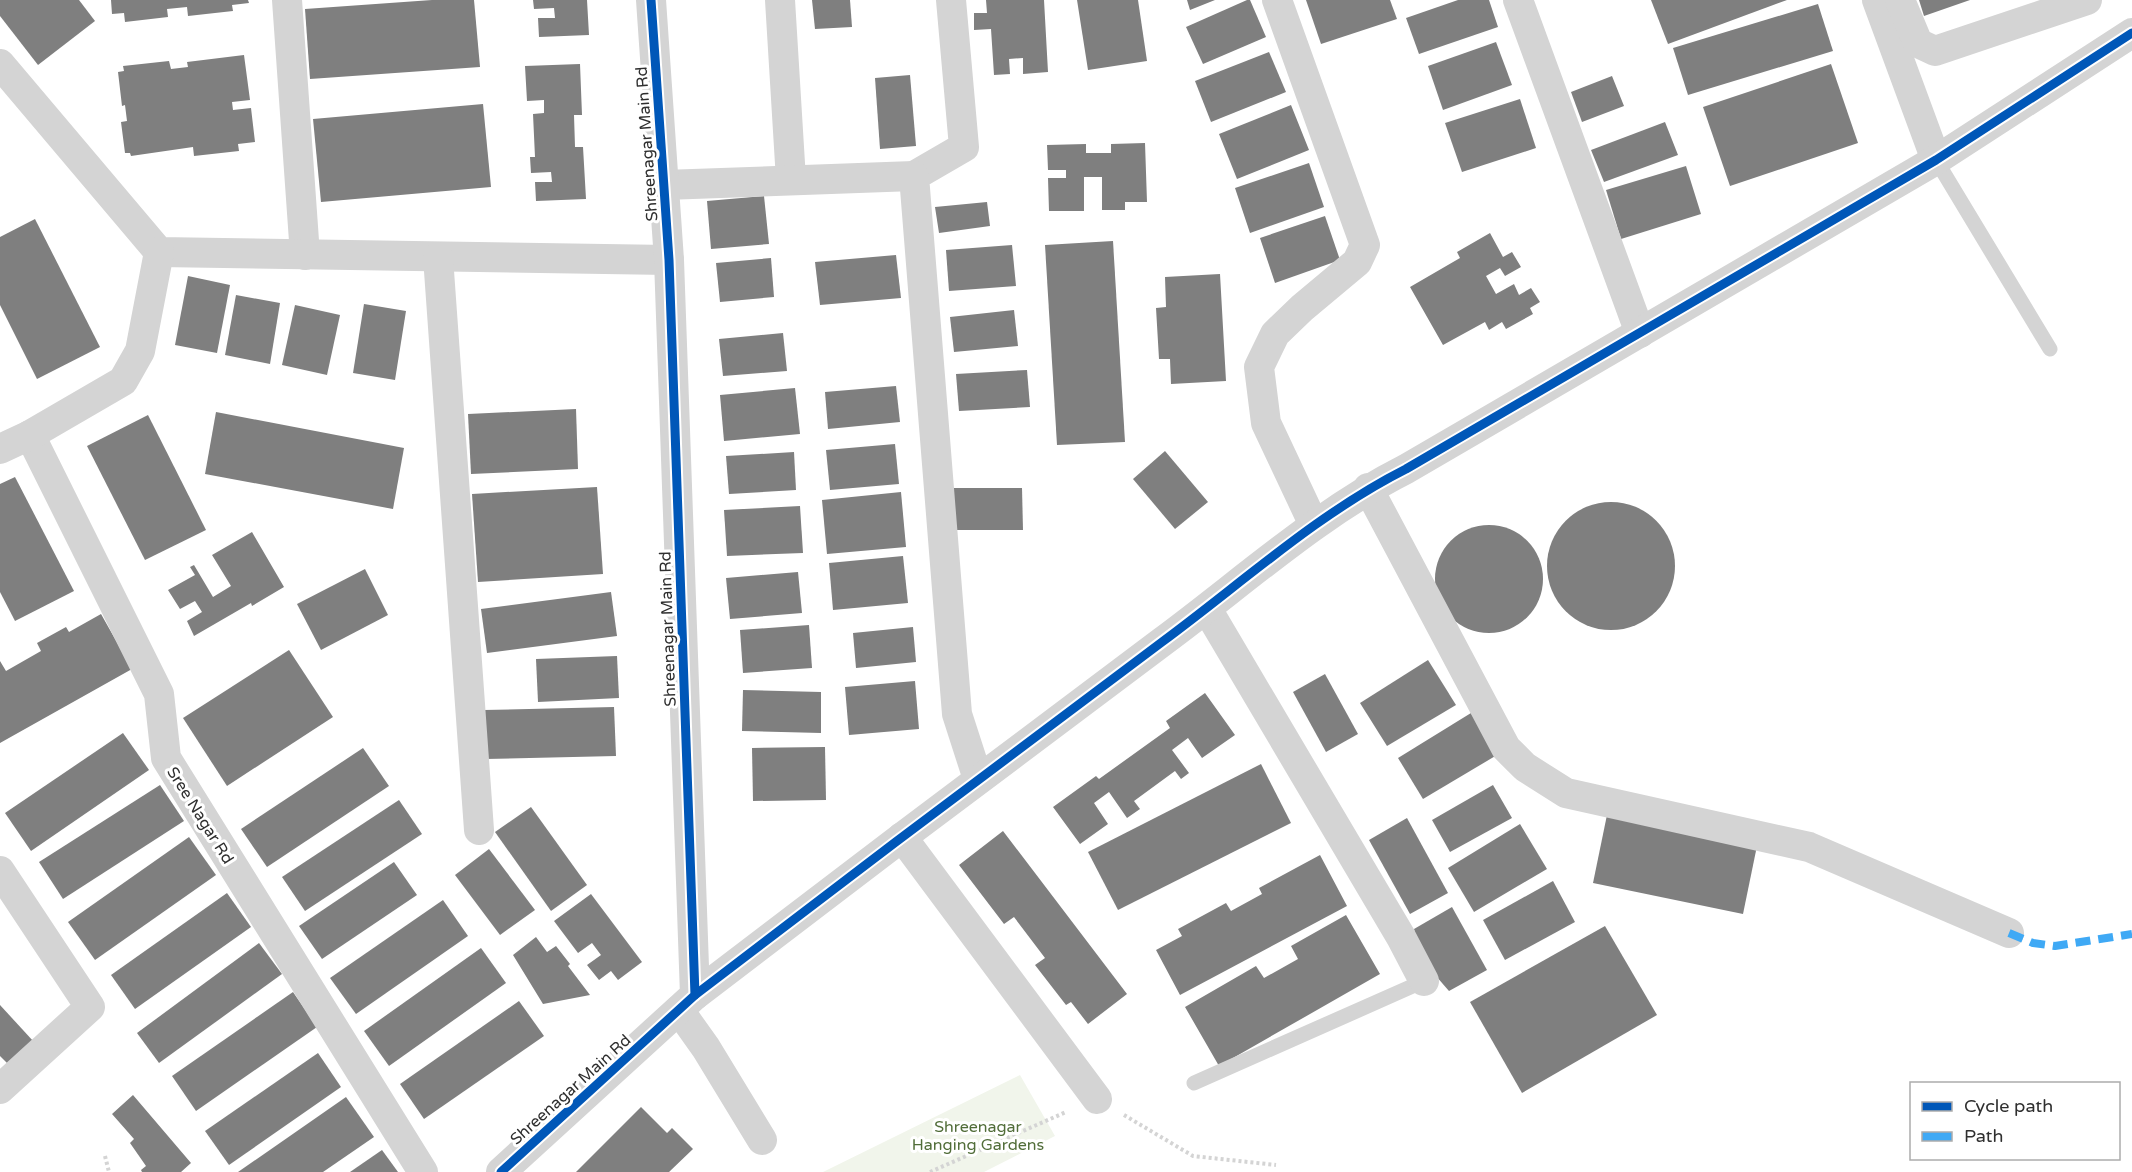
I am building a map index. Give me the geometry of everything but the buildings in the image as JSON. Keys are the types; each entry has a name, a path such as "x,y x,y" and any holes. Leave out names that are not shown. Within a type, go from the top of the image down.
{"street":[{"path":"287,0 305,255"},
{"name":"Shreenagar Main Rd","path":"501,1172 687,1003 669,260 651,0"},
{"path":"780,0 791,180"},
{"path":"664,185 914,176 963,147 951,0"},
{"path":"1277,0 1365,245 1357,262 1275,334 1259,367 1266,423 1314,525"},
{"path":"1518,0 1640,333"},
{"path":"1877,0 1936,159"},
{"path":"1900,0 1918,43 1935,51 2087,0"},
{"path":"762,1140 706,1048 687,1003 978,779 1207,609 1314,525 1368,488 1406,469 1936,159 2131,37"},
{"path":"0,64 159,252 669,260"},
{"path":"914,176 957,714 978,779"},
{"path":"0,449 30,435 123,381 140,351 159,252"},
{"path":"438,257 478,830"},
{"name":"Sree Nagar Rd","path":"30,435 159,693 166,758 423,1172"},
{"path":"1368,488 1506,748 1525,767 1566,792 1809,847 2008,933"},
{"path":"1207,609 1401,937 1424,981"},
{"path":"902,837 1097,1099"},
{"path":"0,871 90,1007 0,1089"}],"lane":[{"path":"1936,159 2050,349"},
{"path":"1194,1083 1424,981"}],"path":[{"path":"930,1172 1097,1099 1193,1156 1276,1165"},
{"path":"105,1156 109,1172"}],"green space":[{"name":"Shreenagar Hanging Gardens","path":"1020,1075 1055,1136 984,1172 823,1172"}],"marked path":[{"path":"2009,933 2033,943 2055,946 2132,934"}],"cycle path":[{"path":"501,1172 695,995 669,260 651,0"},
{"path":"695,995 1281,550 1342,507 1936,160 2132,33"}]}
